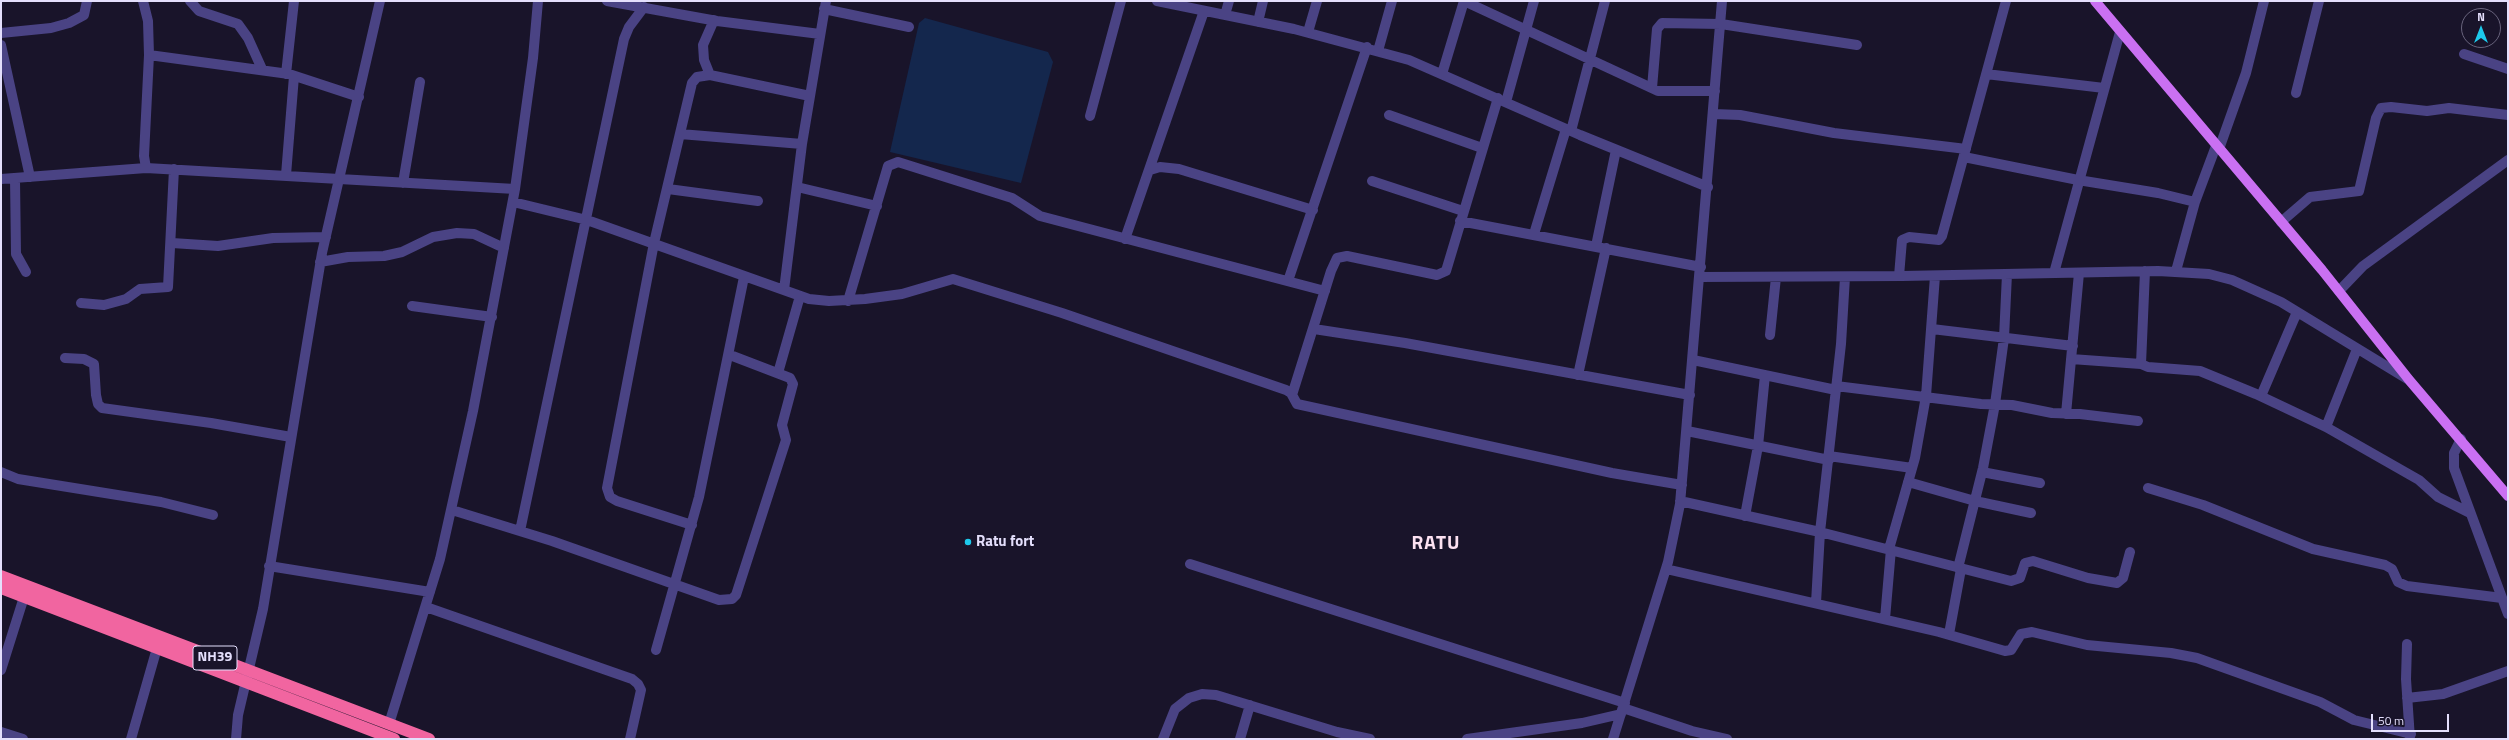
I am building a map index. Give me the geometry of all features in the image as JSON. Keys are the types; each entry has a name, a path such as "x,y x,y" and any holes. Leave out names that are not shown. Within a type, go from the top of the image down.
{"highway":[{"name":"NH39","path":"1,576 248,676 394,739"},
{"name":"NH39","path":"1,588 157,648 248,676 429,739"}],"main road":[{"path":"2095,1 2339,291 2410,381 2508,496"}],"street":[{"path":"1,33 51,28 69,23 84,15 87,1"},
{"path":"143,1 148,21 149,55 144,156 146,168"},
{"path":"190,1 199,11 238,24 248,38 262,69"},
{"path":"286,175 294,1"},
{"path":"236,739 238,715 263,609 320,262 380,1"},
{"path":"389,724 426,607 452,510 492,317 515,189 533,58 538,1"},
{"path":"608,1 644,7 661,6 714,20 820,34"},
{"path":"1090,116 1121,1"},
{"path":"1157,1 1170,2 1204,11 1308,32 1367,47 1409,60 1568,130 1708,187"},
{"path":"1225,15 1229,1"},
{"path":"1258,22 1263,1"},
{"path":"1308,32 1317,1"},
{"path":"1378,51 1392,1"},
{"path":"1442,74 1464,1 1652,88 1669,93 1716,92"},
{"path":"1292,395 1335,260 1342,256 1421,272 1444,273 1482,148 1502,100 1526,30 1534,1"},
{"path":"1534,234 1568,130 1605,1"},
{"path":"1613,739 1666,569 1680,501 1701,272 1722,1"},
{"path":"1899,276 1902,240 1909,237 1941,238 2006,1"},
{"path":"2176,271 2195,202 2246,73 2264,1"},
{"path":"2296,93 2319,1"},
{"path":"784,290 802,144 825,5 909,27"},
{"path":"520,531 624,39 628,27 644,7"},
{"path":"1125,239 1204,11"},
{"path":"710,75 704,60 703,45 714,20"},
{"path":"1652,88 1659,24 1668,22 1721,24 1856,45"},
{"path":"2054,273 2078,180 2120,32"},
{"path":"1,45 30,177"},
{"path":"1288,281 1367,47"},
{"path":"2464,54 2508,69"},
{"path":"149,55 262,69 290,75 359,97"},
{"path":"1986,74 2104,88"},
{"path":"692,525 617,501 610,497 608,488 654,243 692,83 697,77 710,75 810,96"},
{"path":"403,183 420,82"},
{"path":"2281,222 2310,197 2359,191 2376,118 2380,108 2391,107 2427,111 2449,108 2508,115"},
{"path":"1714,114 1740,115 1834,133 1965,153 2078,180 2158,193 2195,202"},
{"path":"1389,115 1482,148"},
{"path":"680,134 802,144"},
{"path":"1578,375 1601,247 1616,150"},
{"path":"2339,291 2363,266 2508,160"},
{"path":"848,301 888,166 898,162 1012,198 1040,216 1325,291"},
{"path":"1150,170 1160,167 1179,169 1313,210"},
{"path":"1,179 146,168 515,189"},
{"path":"81,303 104,305 126,298 140,289 168,288 172,243 174,170"},
{"path":"15,179 16,254 26,272"},
{"path":"1372,181 1462,216 1534,234 1601,247 1701,272 1776,277 1935,276 2144,271 2176,271 2209,274 2232,280 2297,312 2410,381"},
{"path":"797,186 877,206"},
{"path":"668,189 758,201"},
{"path":"513,202 585,220 654,243 744,277 800,296 829,301 848,301 902,294 954,279 1055,311 1290,391 1297,404 1612,474 1682,485"},
{"path":"320,262 348,257 384,256 402,252 433,237 457,233 474,234 504,248"},
{"path":"172,243 218,246 273,238 326,237"},
{"path":"2141,364 2144,271"},
{"path":"2066,414 2079,273"},
{"path":"1949,634 1960,569 1976,501 1995,404 2004,338 2007,274"},
{"path":"1885,619 1890,549 1912,468 1926,396 1935,276"},
{"path":"656,650 692,525 730,355 744,277"},
{"path":"1770,335 1776,277"},
{"path":"1816,603 1820,532 1836,388 1845,277"},
{"path":"778,373 800,296"},
{"path":"412,306 492,317"},
{"path":"2261,396 2297,312"},
{"path":"1314,329 1405,342 1690,395"},
{"path":"1932,329 2073,346"},
{"path":"2326,427 2357,349"},
{"path":"452,510 520,531 719,600 732,599 736,595 786,440 782,425 794,384 790,378 730,355"},
{"path":"65,358 84,359 94,364 96,395 98,404 102,408 211,423 291,437"},
{"path":"2071,359 2141,364 2148,367 2200,371 2261,396 2326,427 2419,480 2438,497 2470,513"},
{"path":"1693,360 1836,388 1926,396 2066,414 2138,421"},
{"path":"1745,516 1758,446 1765,375"},
{"path":"1687,431 1758,446 1829,458 1912,468"},
{"path":"2461,439 2456,446 2453,460 2470,513 2508,614"},
{"path":"1,472 18,479 161,502 213,515"},
{"path":"1982,472 2040,483"},
{"path":"1908,482 1976,501 2031,513"},
{"path":"2148,488 2202,505 2313,549 2385,565 2392,569 2398,582 2407,586 2502,598"},
{"path":"1680,501 1820,532 1890,549 1960,569 2015,581 2020,578 2025,563 2033,561 2088,578 2117,583 2123,578 2130,552"},
{"path":"1190,564 1623,708 1692,730 1727,739"},
{"path":"270,566 430,592"},
{"path":"1666,569 1949,634 2005,651 2011,650 2021,634 2032,632 2087,645 2172,653 2197,658 2320,702 2354,720 2410,736 2407,698 2407,644"},
{"path":"1,670 24,597"},
{"path":"426,607 632,680 638,684 641,690 630,739"},
{"path":"131,739 157,648"},
{"path":"2407,698 2449,692 2508,671"},
{"path":"1163,739 1175,709 1189,698 1202,694 1216,695 1250,705 1342,736 1370,739"},
{"path":"1240,739 1250,705"},
{"path":"1467,739 1582,723 1623,708"},
{"path":"1,732 23,739"}],"water":[{"path":"925,18 1048,52 1053,62 1021,183 890,152 919,23"}],"place":[{"name":"Ratu fort","path":"968,542"}],"district":[{"name":"RATU","path":"1436,544"}]}
